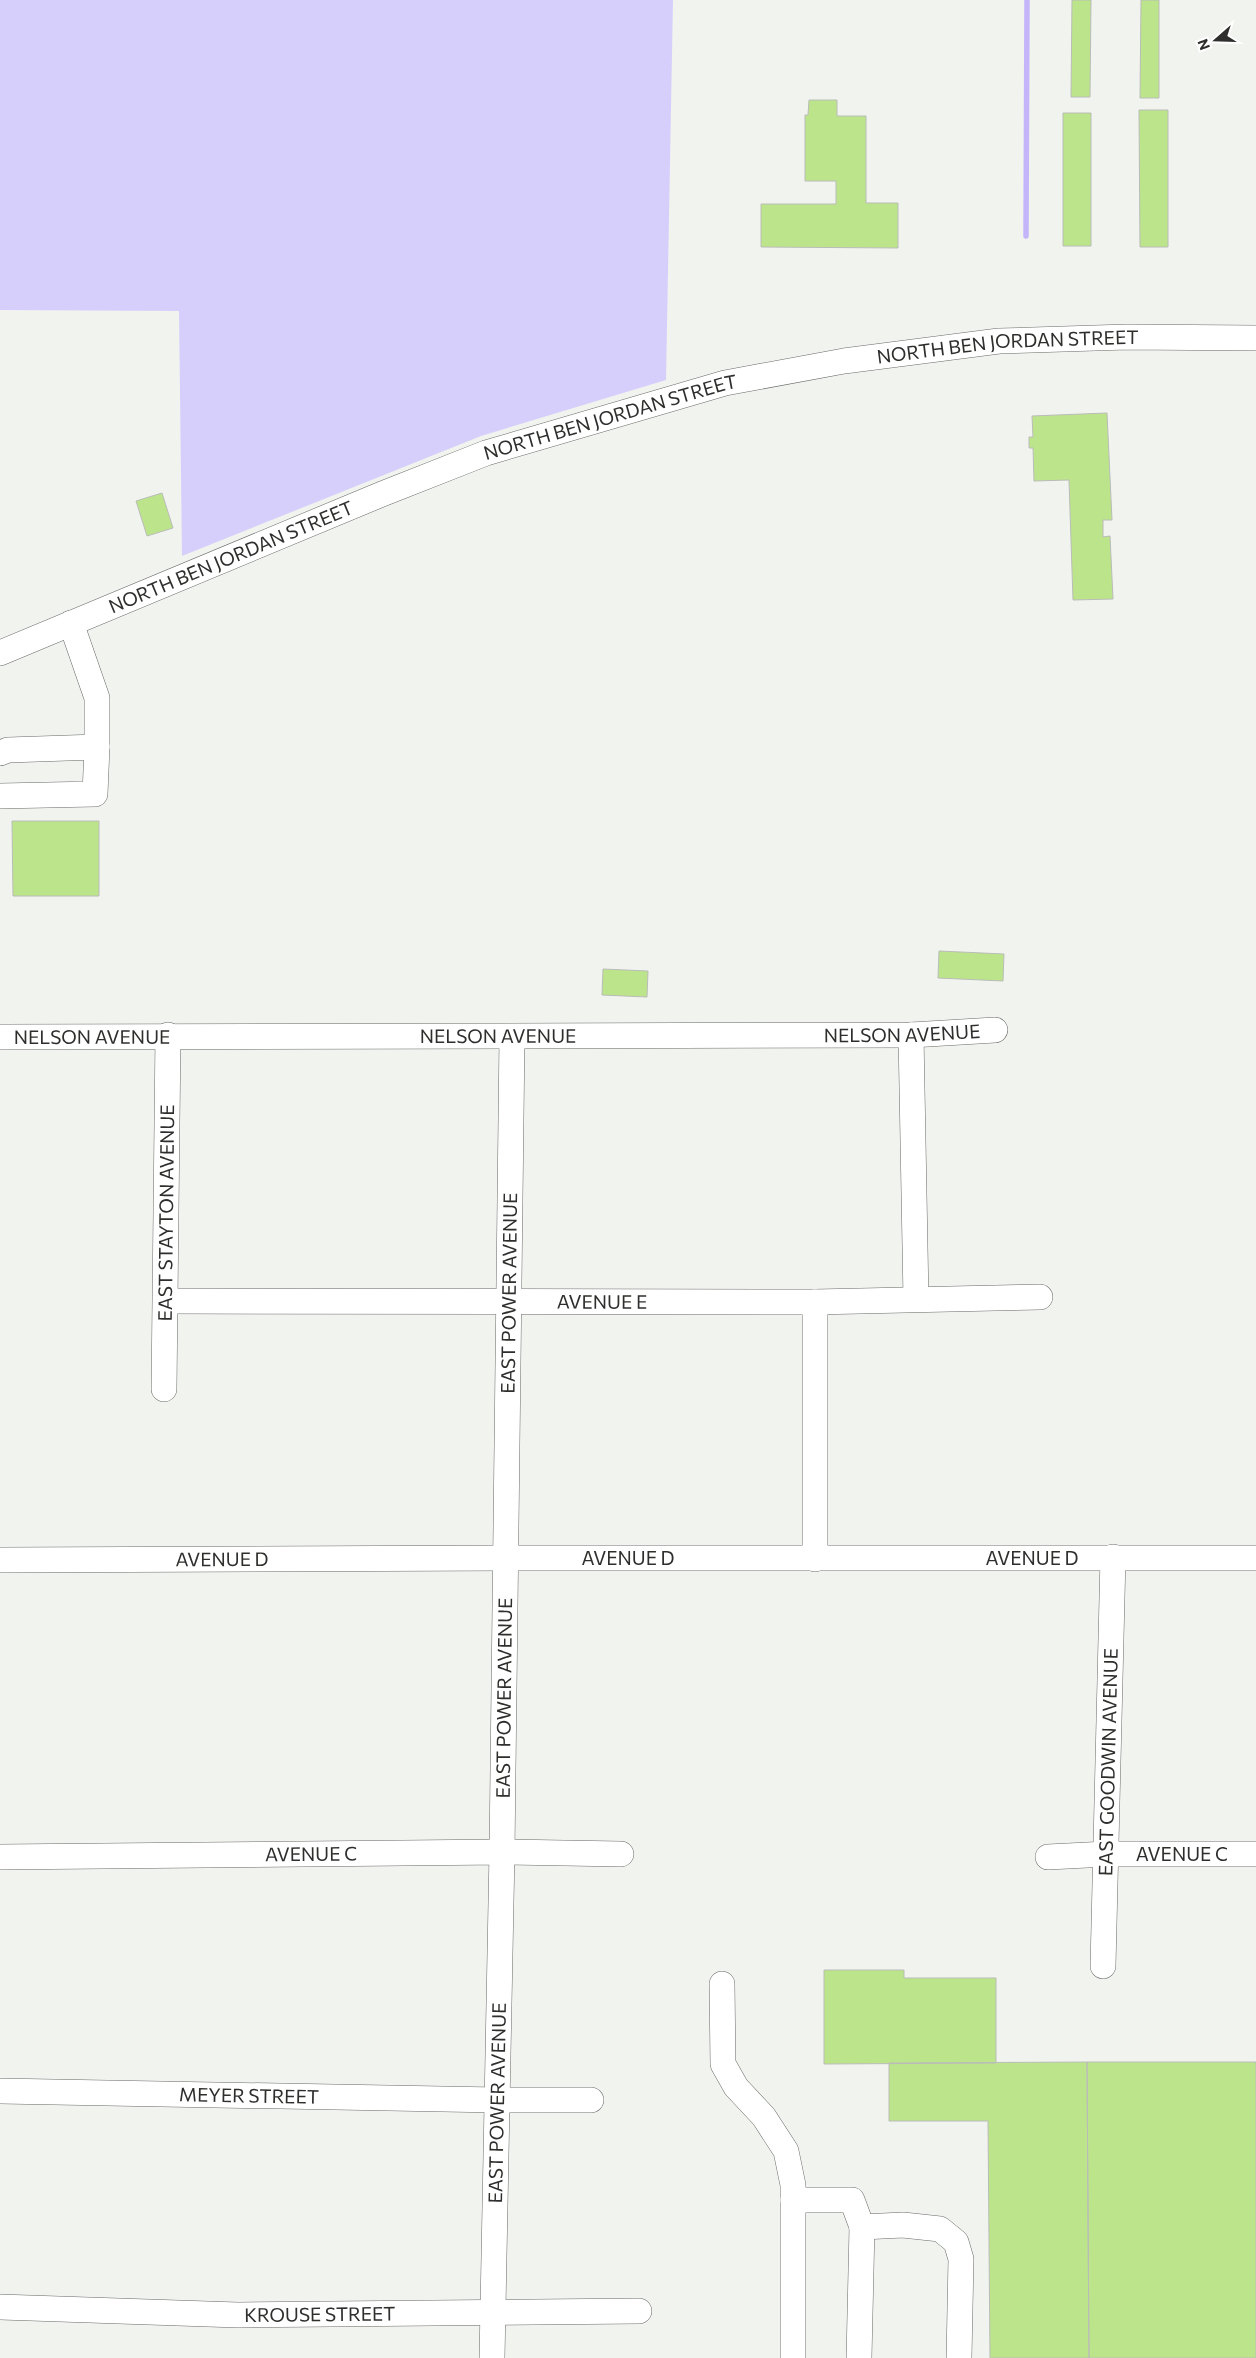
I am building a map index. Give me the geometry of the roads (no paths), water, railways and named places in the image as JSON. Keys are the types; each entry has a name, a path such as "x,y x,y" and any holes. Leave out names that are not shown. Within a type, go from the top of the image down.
{"street":[{"name":"NORTH BEN JORDAN STREET","path":"0,653 373,497 486,453 725,383 844,361 999,341 1127,337 1256,338"},
{"path":"0,796 95,794 97,747 96,698 72,623"},
{"path":"0,754 8,750 97,747"},
{"name":"NELSON AVENUE","path":"0,1037 168,1035 512,1037 911,1035 995,1030"},
{"name":"EAST STAYTON AVENUE","path":"164,1390 168,1035"},
{"path":"911,1035 916,1299"},
{"name":"EAST POWER AVENUE","path":"492,2358 502,1852 512,1037"},
{"name":"AVENUE E","path":"166,1301 815,1302 1040,1297"},
{"path":"815,1302 815,1559"},
{"name":"EAST GOODWIN AVENUE","path":"1103,1966 1113,1558"},
{"name":"AVENUE D","path":"0,1560 1256,1558"},
{"name":"AVENUE C","path":"0,1857 502,1852 621,1854"},
{"name":"AVENUE C","path":"1048,1856 1256,1854"},
{"path":"722,1984 723,2064 736,2088 764,2117 786,2150 793,2185 793,2358"},
{"name":"MEYER STREET","path":"0,2091 591,2100"},
{"path":"793,2200 852,2200 862,2226 860,2358"},
{"path":"862,2226 902,2225 940,2229 956,2242 961,2259 960,2358"},
{"name":"KROUSE STREET","path":"0,2307 238,2315 639,2311"}],"waterway":[{"path":"1026,236 1027,0"}]}
